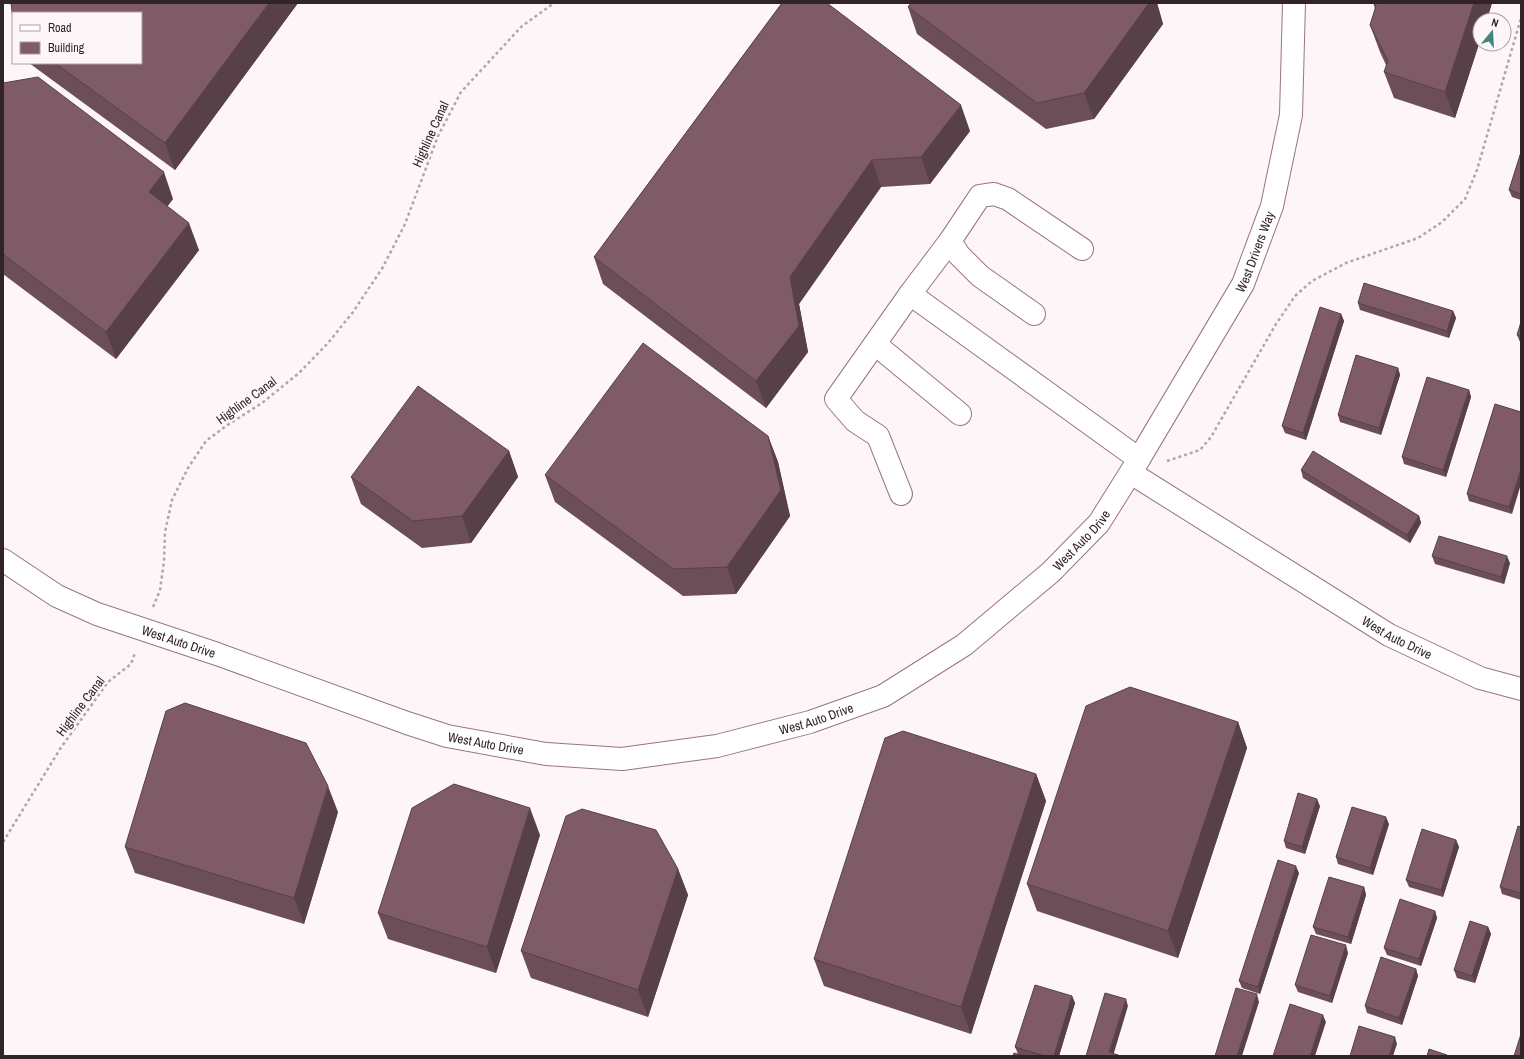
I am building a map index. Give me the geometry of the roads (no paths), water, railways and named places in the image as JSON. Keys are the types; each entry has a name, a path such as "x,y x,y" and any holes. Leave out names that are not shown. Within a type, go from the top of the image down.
{"street":[{"name":"West Drivers Way","path":"1135,466 1243,284 1272,206 1291,115 1294,3"},
{"path":"901,494 878,436 855,421 836,399 910,294 950,241 980,196 994,194 1008,199 1082,249"},
{"path":"950,241 959,255 980,276 1034,314"},
{"path":"910,294 1135,466"},
{"path":"875,344 960,414"},
{"name":"West Auto Drive","path":"3,560 57,596 97,614 217,654 447,736 546,754 622,759 718,746 810,722 883,696 964,644 1057,567 1098,523 1135,466 1390,635 1480,678 1521,689"}]}
